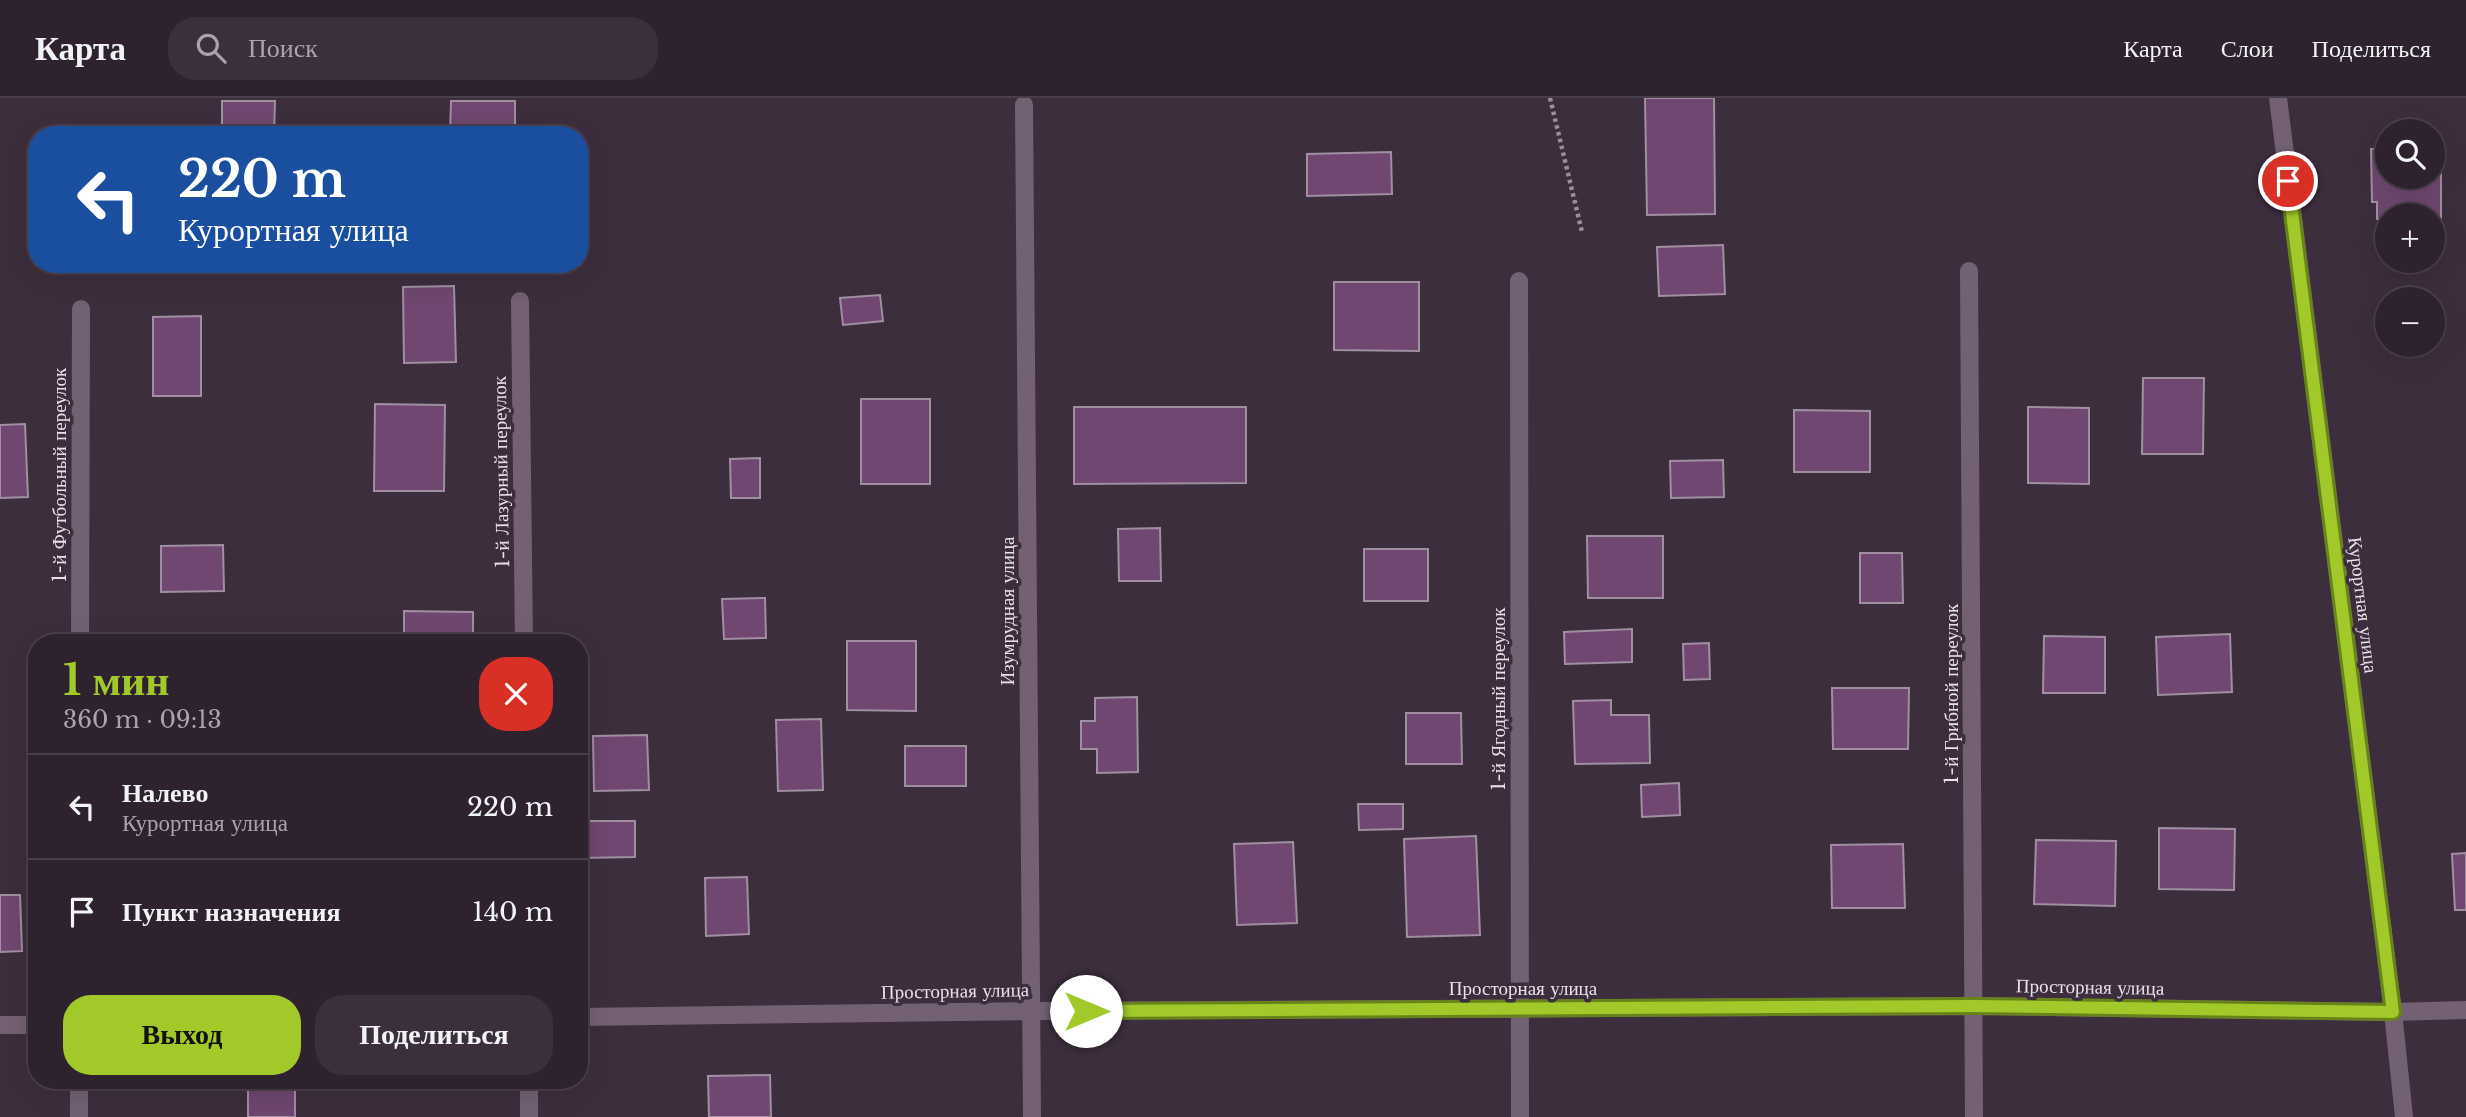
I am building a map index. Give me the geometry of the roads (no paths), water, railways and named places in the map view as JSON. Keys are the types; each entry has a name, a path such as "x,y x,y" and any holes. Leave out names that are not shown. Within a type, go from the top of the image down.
{"street":[{"name":"Курортная улица","path":"2278,98 2404,1117"},
{"name":"Изумрудная улица","path":"1024,104 1032,1117"},
{"name":"1-й Грибной переулок","path":"1969,271 1974,1117"},
{"name":"1-й Ягодный переулок","path":"1519,281 1520,1117"},
{"name":"1-й Лазурный переулок","path":"520,302 524,634"},
{"name":"1-й Футбольный переулок","path":"80,634 81,309"},
{"name":"Просторная улица","path":"588,1017 1031,1011 1974,1006 2393,1012 2466,1010"},
{"path":"0,1025 28,1025"},
{"path":"79,1089 79,1117"},
{"path":"529,1089 529,1117"}]}
